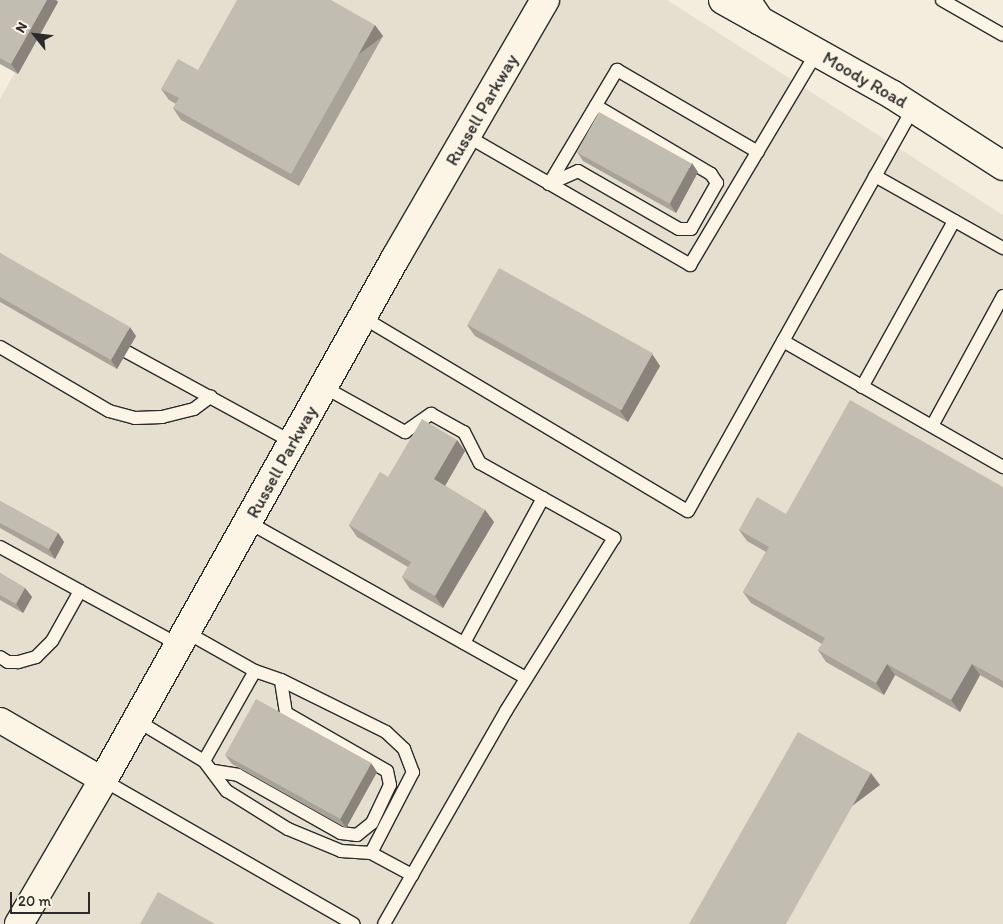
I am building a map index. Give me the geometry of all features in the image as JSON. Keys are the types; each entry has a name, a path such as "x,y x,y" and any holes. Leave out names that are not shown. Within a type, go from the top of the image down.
{"main road":[{"name":"Russell Parkway","path":"19,924 103,780 362,317 545,0"},
{"name":"Moody Road","path":"723,0 753,10 817,52 913,108 1003,166"}],"street":[{"path":"0,720 103,780"}],"lane":[{"path":"942,0 1003,35"},
{"path":"467,136 690,265 817,52"},
{"path":"549,184 617,70 758,152"},
{"path":"549,184 578,171 679,229 691,229 717,183 711,174 596,106"},
{"path":"362,317 688,511 913,108"},
{"path":"875,176 1003,248"},
{"path":"862,386 954,221"},
{"path":"932,426 1003,296"},
{"path":"783,341 932,426 1002,463"},
{"path":"0,347 109,411 135,418 162,417 194,409 211,396"},
{"path":"127,352 211,396 292,442"},
{"path":"324,387 405,432 431,414 464,432 480,463 614,538 526,678 384,924"},
{"path":"464,643 543,498"},
{"path":"248,522 526,678"},
{"path":"0,547 80,591 254,671 281,680 386,732 404,749 412,772 371,853"},
{"path":"0,657 8,662 18,662 36,657 52,641 80,591"},
{"path":"204,761 254,671"},
{"path":"214,771 238,775 341,833 357,835 372,822 390,785 387,771 286,712 281,680"},
{"path":"136,720 204,761 214,771 227,791 288,829 341,851 371,853 412,875"},
{"path":"103,780 353,924"}],"shaded area":[{"path":"56,0 667,0 1003,215 1003,924 0,924 0,99"}],"building":[{"path":"0,0 47,0 11,64 0,58"},
{"path":"237,0 331,0 375,25 291,174 173,108 179,98 161,89 178,59 198,70"},
{"path":"599,112 692,163 669,204 577,152"},
{"path":"0,253 130,327 111,360 0,297"},
{"path":"499,268 653,353 621,410 467,325"},
{"path":"850,400 1003,487 1003,681 972,664 951,700 887,664 876,683 818,650 825,638 743,592 769,547 739,530 757,497 786,514"},
{"path":"422,419 457,440 434,479 485,510 435,596 402,577 411,562 349,525 380,472 388,477"},
{"path":"0,501 58,533 49,549 0,523"},
{"path":"0,573 25,588 16,604 0,595"},
{"path":"256,699 371,763 340,819 225,755"},
{"path":"798,732 871,773 786,924 689,924"},
{"path":"158,892 215,924 140,924"}]}
